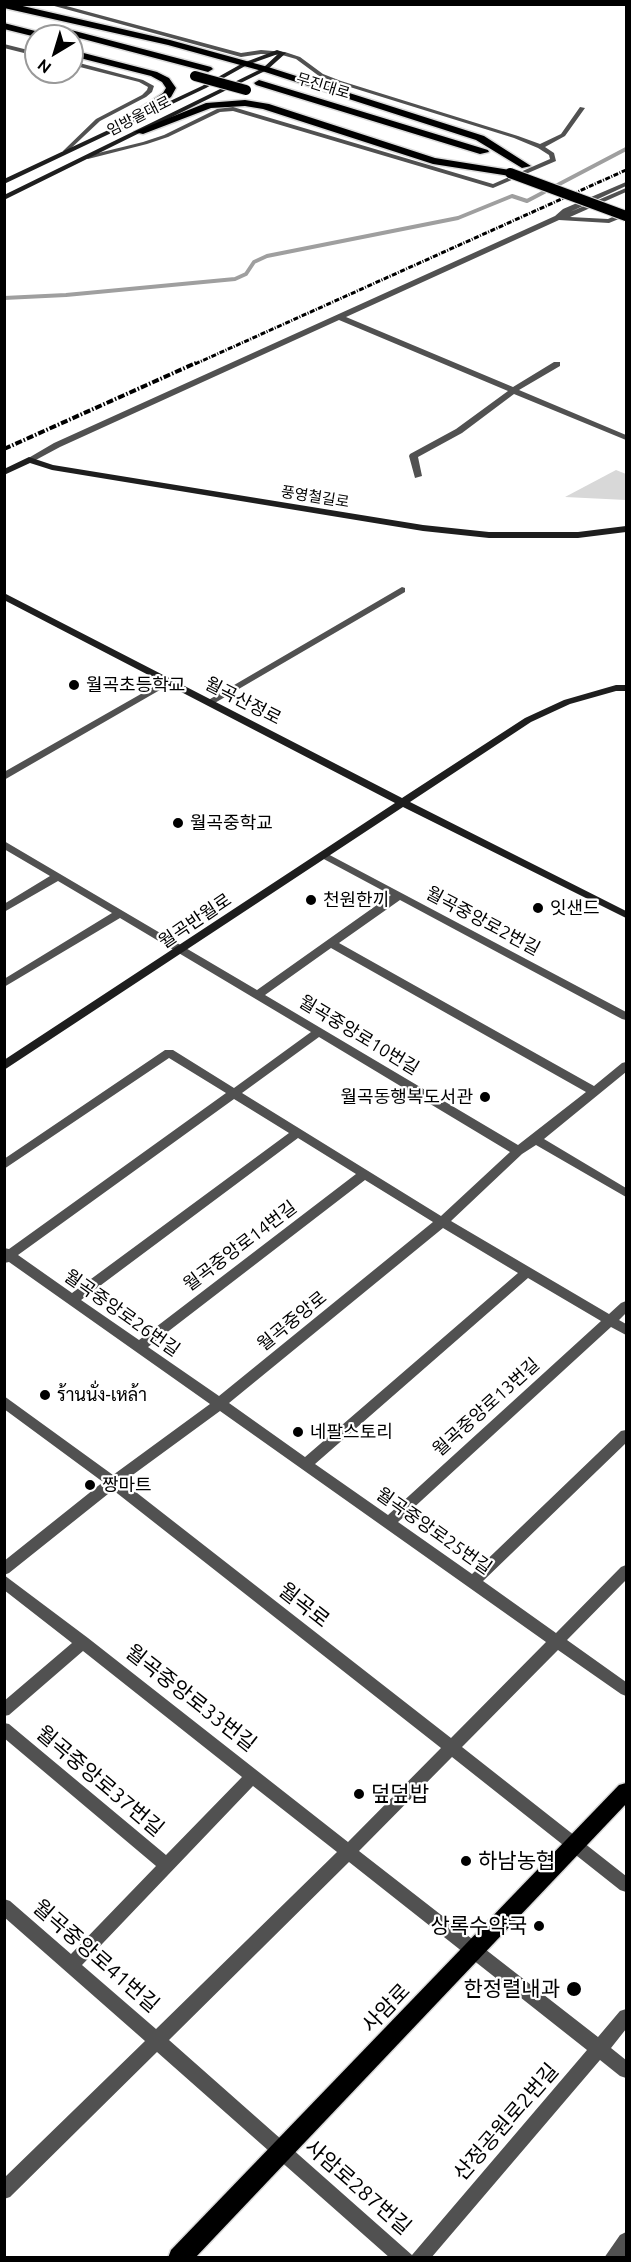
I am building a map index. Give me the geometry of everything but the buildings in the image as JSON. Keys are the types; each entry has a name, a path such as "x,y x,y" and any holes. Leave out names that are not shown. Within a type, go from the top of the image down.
{"highway":[{"path":"4,5 216,56 243,59 265,69 480,138 526,166"},
{"name":"무진대로","path":"4,16 259,83 548,174"},
{"path":"4,26 24,31"},
{"path":"4,36 24,41"},
{"name":"무진대로","path":"84,46 339,117 510,173 627,215"},
{"path":"84,56 154,74 166,80 171,88 166,94 117,128"},
{"path":"139,132 210,105 225,102 245,103 265,106 433,161 510,173"},
{"path":"582,186 627,203"}],"main road":[{"name":"사암로","path":"179,2258 627,1791"}],"street":[{"path":"50,4 243,59 280,53 298,58 321,75 339,82 516,137 552,154 554,160 493,186 233,109 219,110 145,144 88,157"},
{"path":"4,46 24,51"},
{"name":"임방울대로","path":"4,198 265,69 280,53"},
{"name":"임방울대로","path":"4,182 117,128 243,59"},
{"path":"66,151 98,120 150,92 151,86 141,81 84,66"},
{"path":"540,147 563,135 582,108"},
{"path":"558,218 566,211 627,184"},
{"path":"4,473 57,444 558,218 627,190"},
{"path":"558,218 609,221 627,215"},
{"path":"339,317 627,438"},
{"path":"418,476 413,456 481,417 513,390 557,364"},
{"name":"풍영철길로","path":"29,460 52,466 423,528 536,537 627,529"},
{"path":"210,702 402,590"},
{"name":"월곡산정로","path":"4,596 627,915"},
{"path":"4,777 169,681"},
{"path":"403,802 546,710 595,693 627,688"},
{"name":"월곡반월로","path":"4,1066 403,802"},
{"name":"월곡중앙로10번길","path":"4,844 518,1151"},
{"name":"월곡중앙로2번길","path":"324,855 627,1016"},
{"path":"4,909 58,876"},
{"path":"257,995 399,895"},
{"path":"4,984 120,913"},
{"path":"331,943 594,1091"},
{"path":"6,1256 319,1032"},
{"path":"4,1165 169,1053 442,1222 627,1330"},
{"name":"월곡중앙로","path":"4,1569 113,1482 219,1404 442,1222 518,1151 627,1066"},
{"path":"72,1300 297,1133"},
{"path":"536,1139 626,1191"},
{"name":"월곡중앙로14번길","path":"139,1347 364,1174"},
{"name":"월곡중앙로26번길","path":"6,1256 219,1404"},
{"path":"306,1464 527,1272"},
{"name":"월곡중앙로13번길","path":"388,1522 627,1306"},
{"name":"월곡로","path":"4,1401 113,1482 627,1885"},
{"name":"월곡중앙로25번길","path":"219,1404 627,1690"},
{"path":"473,1582 627,1435"},
{"path":"158,2040 627,1571"},
{"name":"월곡중앙로33번길","path":"4,1581 627,2070"},
{"path":"4,1710 83,1642"},
{"name":"월곡중앙로37번길","path":"4,1729 168,1866"},
{"path":"72,1965 253,1776"},
{"name":"월곡중앙로41번길","path":"4,1906 283,2151"},
{"name":"산정공원로2번길","path":"419,2258 627,2017"},
{"name":"월곡중앙로41번길","path":"4,2191 158,2040"},
{"name":"사암로287번길","path":"283,2151 404,2258"},
{"path":"613,2258 627,2241"}],"shaded area":[{"path":"616,470 626,474 626,500 565,497"}],"waterway":[{"path":"4,298 66,295 235,279 246,274 254,262 267,256 458,218 512,196 527,201 626,149"}],"railway":[{"path":"195,364 626,170"},
{"path":"4,449 198,362"}],"place":[{"name":"월곡초등학교","path":"74,685"},
{"name":"월곡중학교","path":"178,823"},
{"name":"천원한끼","path":"311,900"},
{"name":"잇샌드","path":"538,908"},
{"name":"월곡동행복도서관","path":"485,1097"},
{"name":"ร้านนั่ง-เหล้า","path":"45,1395"},
{"name":"네팔스토리","path":"298,1432"},
{"name":"짱마트","path":"90,1485"},
{"name":"덮덮밥","path":"359,1794"},
{"name":"하남농협","path":"466,1861"},
{"name":"상록수약국","path":"539,1926"},
{"name":"한정렬내과","path":"574,1989"}]}
